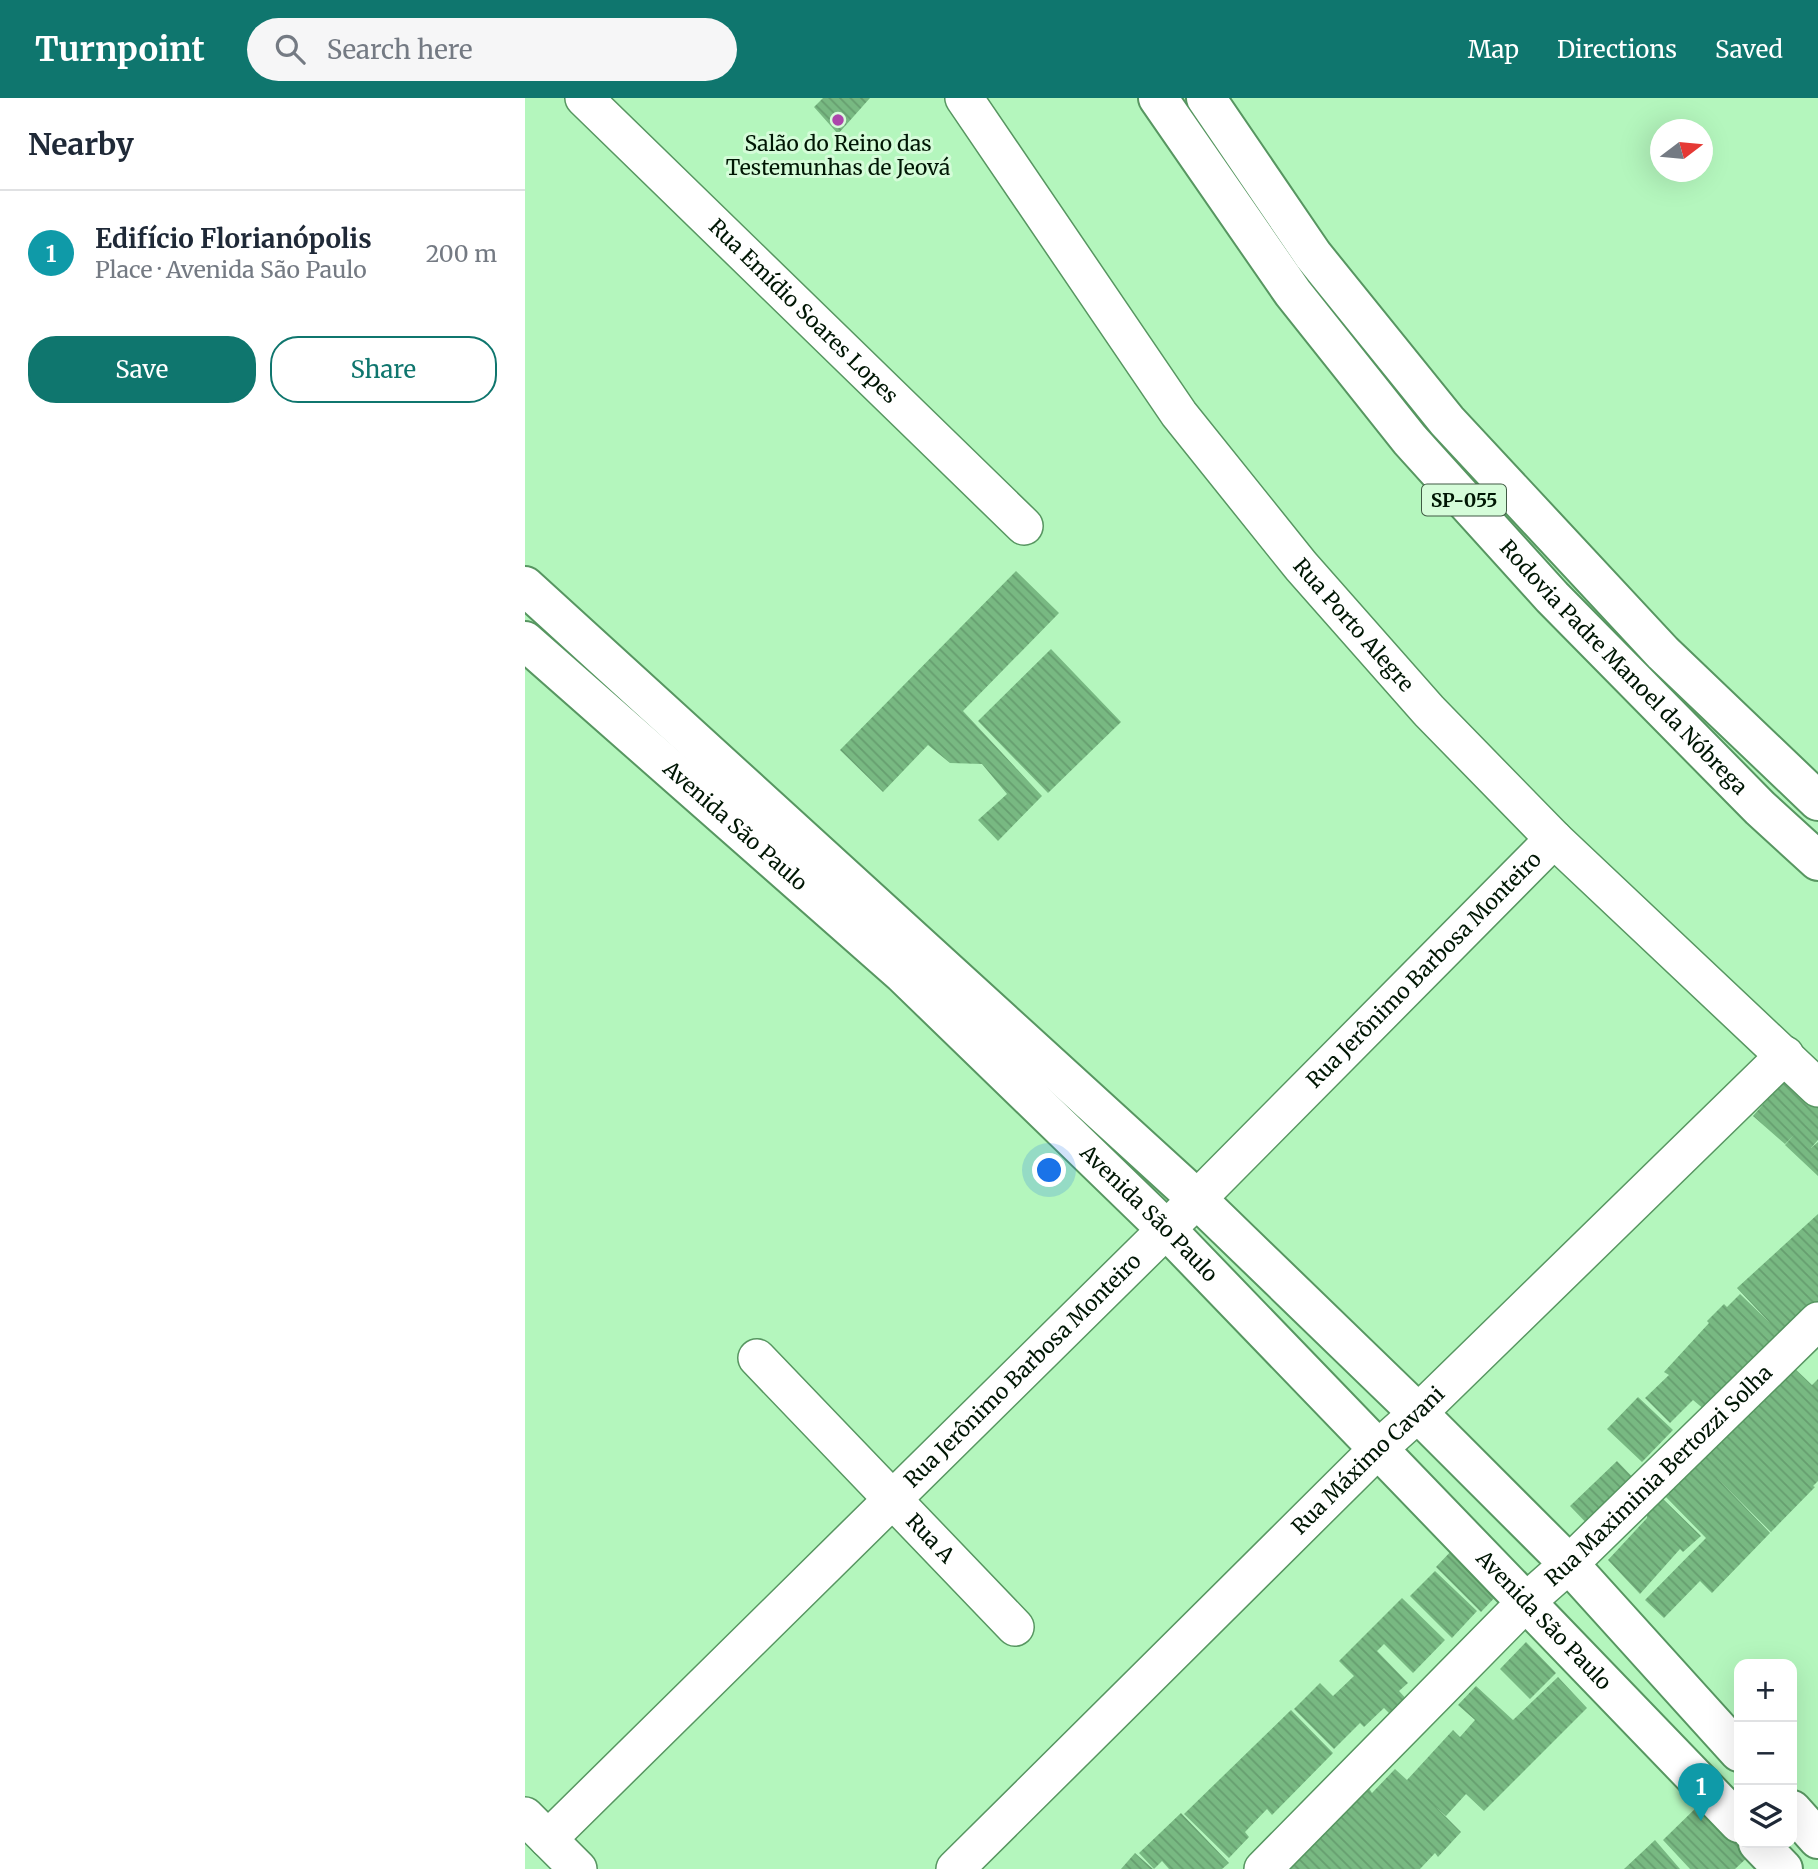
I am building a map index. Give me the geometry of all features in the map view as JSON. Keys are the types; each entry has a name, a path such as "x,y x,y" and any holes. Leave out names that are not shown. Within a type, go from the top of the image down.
{"main road":[{"name":"Rodovia Padre Manoel da Nóbrega","path":"1157,98 1293,293 1410,440 1552,597 1760,808 1818,861"},
{"name":"Rodovia Padre Manoel da Nóbrega","path":"1206,98 1313,255 1447,421 1663,653 1818,801"},
{"name":"Avenida São Paulo","path":"525,586 1196,1199 1418,1413 1569,1564 1734,1746"},
{"name":"Avenida São Paulo","path":"525,641 903,974 1166,1228 1734,1818"}],"street":[{"name":"Rua Emídio Soares Lopes","path":"584,98 1024,526"},
{"name":"Rua Porto Alegre","path":"964,98 1179,414 1310,576 1429,710 1554,839 1818,1088"},
{"name":"Rua Jerônimo Barbosa Monteiro","path":"537,1827 892,1497 1196,1199 1554,839"},
{"name":"Rua Máximo Cavani","path":"955,1869 1378,1448 1418,1413 1785,1055"},
{"name":"Rua Maximinia Bertozzi Solha","path":"1263,1869 1527,1601 1569,1564 1818,1321"},
{"name":"Rua A","path":"757,1359 1015,1627"},
{"path":"537,1827 578,1869"}],"building":[{"name":"Salão do Reino das Testemunhas de Jeová","path":"823,98 870,98 838,134 814,107"},
{"path":"1016,571 1059,613 963,711 1042,796 998,841 978,820 1007,794 982,764 950,763 928,745 883,792 840,750"},
{"path":"1051,649 1121,722 1048,793 978,721"},
{"path":"1789,1074 1818,1101 1818,1140 1811,1148 1818,1142 1818,1176 1785,1145 1794,1135 1785,1144 1753,1116"},
{"path":"1818,1214 1818,1304 1705,1410 1693,1400 1670,1423 1645,1398 1669,1375 1664,1372 1709,1323 1707,1321 1724,1304 1727,1307 1740,1294 1770,1323 1737,1288"},
{"path":"1790,1364 1812,1385 1818,1379 1818,1481 1771,1532 1716,1477 1770,1533 1712,1593 1700,1581 1664,1618 1645,1600 1706,1538 1663,1494"},
{"path":"1638,1397 1673,1430 1642,1462 1607,1429"},
{"path":"1617,1461 1641,1486 1594,1531 1570,1506"},
{"path":"1662,1498 1701,1536 1683,1552 1680,1549 1640,1594 1608,1560"},
{"path":"1454,1548 1499,1593 1481,1612 1436,1567"},
{"path":"1435,1571 1477,1611 1452,1638 1410,1596"},
{"path":"1402,1598 1445,1640 1413,1673 1384,1644 1377,1651 1408,1683 1399,1691 1409,1702 1393,1717 1384,1708 1364,1727 1360,1723 1334,1749 1294,1709 1320,1683 1333,1696 1354,1676 1339,1661"},
{"path":"1526,1642 1556,1673 1530,1699 1500,1669"},
{"path":"1558,1677 1587,1708 1484,1811 1466,1794 1446,1816 1436,1807 1461,1832 1438,1857 1435,1853 1420,1869 1290,1869 1368,1787 1372,1793 1395,1769 1407,1780 1453,1730 1460,1737 1475,1720 1458,1705 1476,1686 1513,1720"},
{"path":"1291,1710 1333,1753 1272,1815 1267,1809 1245,1832 1249,1837 1229,1858 1184,1814"},
{"path":"1701,1803 1734,1837 1734,1848 1745,1848 1751,1854 1735,1869 1690,1869 1663,1840"},
{"path":"1181,1813 1229,1863 1222,1869 1169,1869 1162,1861 1154,1869 1139,1853"},
{"path":"1655,1840 1680,1869 1624,1869"},
{"path":"1135,1853 1153,1869 1121,1869"}],"place":[{"name":"Salão do Reino das Testemunhas de Jeová","path":"838,120"},
{"name":"Edifício Florianópolis","path":"1701,1821"}]}
